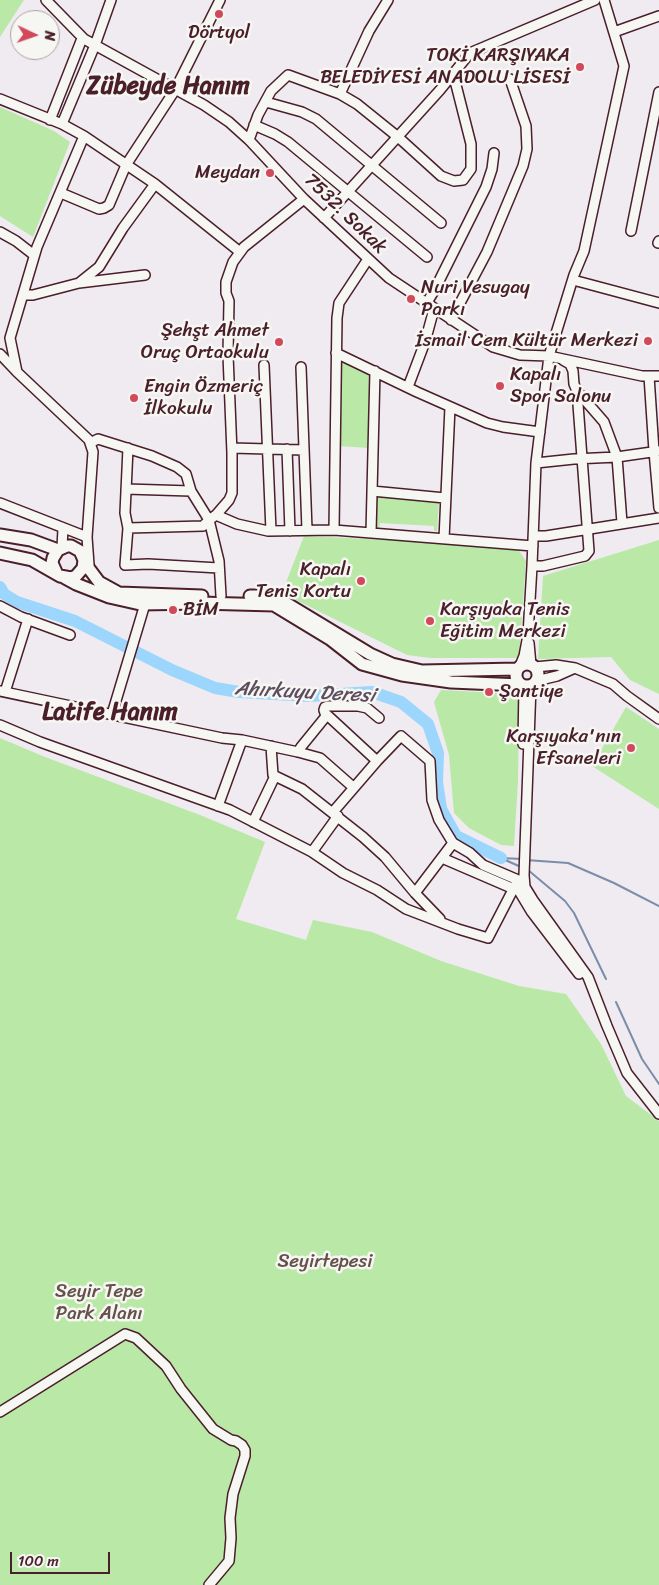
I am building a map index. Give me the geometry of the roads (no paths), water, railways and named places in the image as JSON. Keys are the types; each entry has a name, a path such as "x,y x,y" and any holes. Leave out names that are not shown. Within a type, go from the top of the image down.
{"main road":[{"path":"0,535 31,540 60,549"},
{"path":"0,553 28,559 76,584 109,597 145,604 274,605 330,639 362,664 402,676 451,682 528,684 538,674 526,667 422,671 392,664 370,654 284,602 266,596 119,592 99,582 86,561 82,555 76,548 71,546 60,549 55,554 52,563 61,575 76,576 86,561"},
{"path":"526,667 515,676 516,680 528,684"}],"street":[{"name":"7532. Sokak","path":"46,0 84,40 204,105 229,122 249,140 304,199 389,278 493,347 520,355 549,356 642,376 659,376"},
{"path":"62,124 96,45 111,0"},
{"path":"61,193 99,209 104,208 111,202 126,165 175,90 220,0"},
{"path":"340,94 369,31 388,0"},
{"path":"324,218 454,74 470,53 594,0"},
{"path":"604,0 624,66 584,251 549,356 536,463 534,541 526,667 556,666 575,668 613,684 659,719"},
{"path":"614,32 659,16"},
{"path":"50,120 81,41 84,40"},
{"path":"249,140 254,125 272,91 288,75 340,94 357,104 398,137 441,176 454,181 463,180 471,169 471,144 454,74"},
{"path":"451,320 487,252 523,166 528,149 526,126 510,78"},
{"path":"632,231 659,92"},
{"path":"0,99 62,124 84,136 154,184 240,252"},
{"path":"266,102 302,112 316,119 441,223"},
{"path":"254,125 288,142 427,257"},
{"path":"17,372 10,338 22,295 34,255 84,136"},
{"path":"426,304 443,275 486,187 492,169 494,153"},
{"path":"79,283 99,267 123,228 154,184"},
{"path":"128,528 203,526 229,500 232,493 232,448 228,355 229,301 226,293 226,282 233,262 240,252 304,199"},
{"path":"0,232 16,241 34,255"},
{"path":"334,530 337,318 339,303 368,259"},
{"path":"22,295 33,295 79,283 145,275"},
{"path":"573,280 659,303"},
{"path":"408,387 425,342 434,309"},
{"path":"336,353 450,407 502,428 540,432"},
{"path":"0,354 90,443 93,452 86,561"},
{"path":"532,566 543,566 587,555 589,551 573,371 567,362 549,356"},
{"path":"264,365 271,531"},
{"path":"301,367 307,530"},
{"path":"371,533 375,371"},
{"path":"649,376 659,508"},
{"path":"576,391 604,422 617,457 622,524"},
{"path":"444,539 450,407"},
{"path":"90,443 98,439 128,448 177,466 186,474 191,491 212,517 222,596"},
{"path":"128,448 125,513 128,528 125,564 219,568"},
{"path":"232,448 304,450"},
{"path":"287,449 290,531"},
{"path":"536,463 617,457 656,451"},
{"path":"126,489 191,491"},
{"path":"372,491 445,498"},
{"path":"0,504 87,537"},
{"path":"212,517 271,531 334,530 444,539 534,541 546,536 659,518"},
{"path":"60,549 63,528"},
{"path":"112,714 145,604"},
{"path":"0,606 70,635"},
{"path":"28,619 3,692 298,752 320,758 353,787"},
{"path":"0,725 40,742 218,806 312,852 343,873 377,890 406,909 458,929 488,938 518,879 522,850 528,684 557,676 575,668"},
{"path":"377,760 327,716 324,710 326,706 358,706 367,708 379,718"},
{"path":"298,752 327,716"},
{"path":"312,852 353,787 401,736 430,761 432,800 439,820 453,843 470,853 484,865 518,879 588,977 627,1073 659,1114"},
{"path":"218,806 242,740"},
{"path":"253,822 274,776 271,746"},
{"path":"274,776 302,789 335,814 385,857 415,894 444,923"},
{"path":"415,894 453,843"},
{"path":"442,858 518,879"},
{"path":"0,1412 125,1334 136,1338 166,1366 181,1389 213,1429 236,1441 245,1450 245,1456 233,1494 230,1518 229,1561 209,1585"}],"waterway":[{"name":"Ahırkuyu Deresi","path":"0,587 4,594 17,602 75,621 172,670 215,688 239,692 309,696 372,692 401,702 428,724 438,753 437,782 441,809 456,836 501,858"},
{"name":"Ahırkuyu Deresi","path":"501,858 522,859"},
{"name":"Ahırkuyu Deresi","path":"503,859 521,867"},
{"name":"Ahırkuyu Deresi","path":"526,860 568,863 614,883 659,906"},
{"name":"Ahırkuyu Deresi","path":"528,870 565,901 574,913 606,979"},
{"name":"Ahırkuyu Deresi","path":"616,1002 642,1059 659,1084"}],"place":[{"name":"Dörtyol","path":"219,14"},
{"name":"TOKİ KARŞIYAKA BELEDİYESİ ANADOLU LİSESİ","path":"580,67"},
{"name":"Meydan","path":"270,173"},
{"name":"Nuri Vesugay Parkı","path":"411,299"},
{"name":"İsmail Cem Kültür Merkezi","path":"648,341"},
{"name":"Şehşt Ahmet Oruç Ortaokulu","path":"279,342"},
{"name":"Kapalı Spor Salonu","path":"500,386"},
{"name":"Engin Özmeriç İlkokulu","path":"134,398"},
{"name":"Kapalı Tenis Kortu","path":"361,581"},
{"name":"BİM","path":"173,610"},
{"name":"Karşıyaka Tenis Eğitim Merkezi","path":"430,621"},
{"name":"Şantiye","path":"489,692"},
{"name":"Karşıyaka'nın Efsaneleri","path":"631,748"}],"district":[{"name":"Zübeyde Hanım","path":"168,87"},
{"name":"Latife Hanım","path":"110,713"}],"park label":[{"name":"Seyirtepesi","path":"325,1262"},
{"name":"Seyir Tepe Park Alanı","path":"99,1303"}]}
